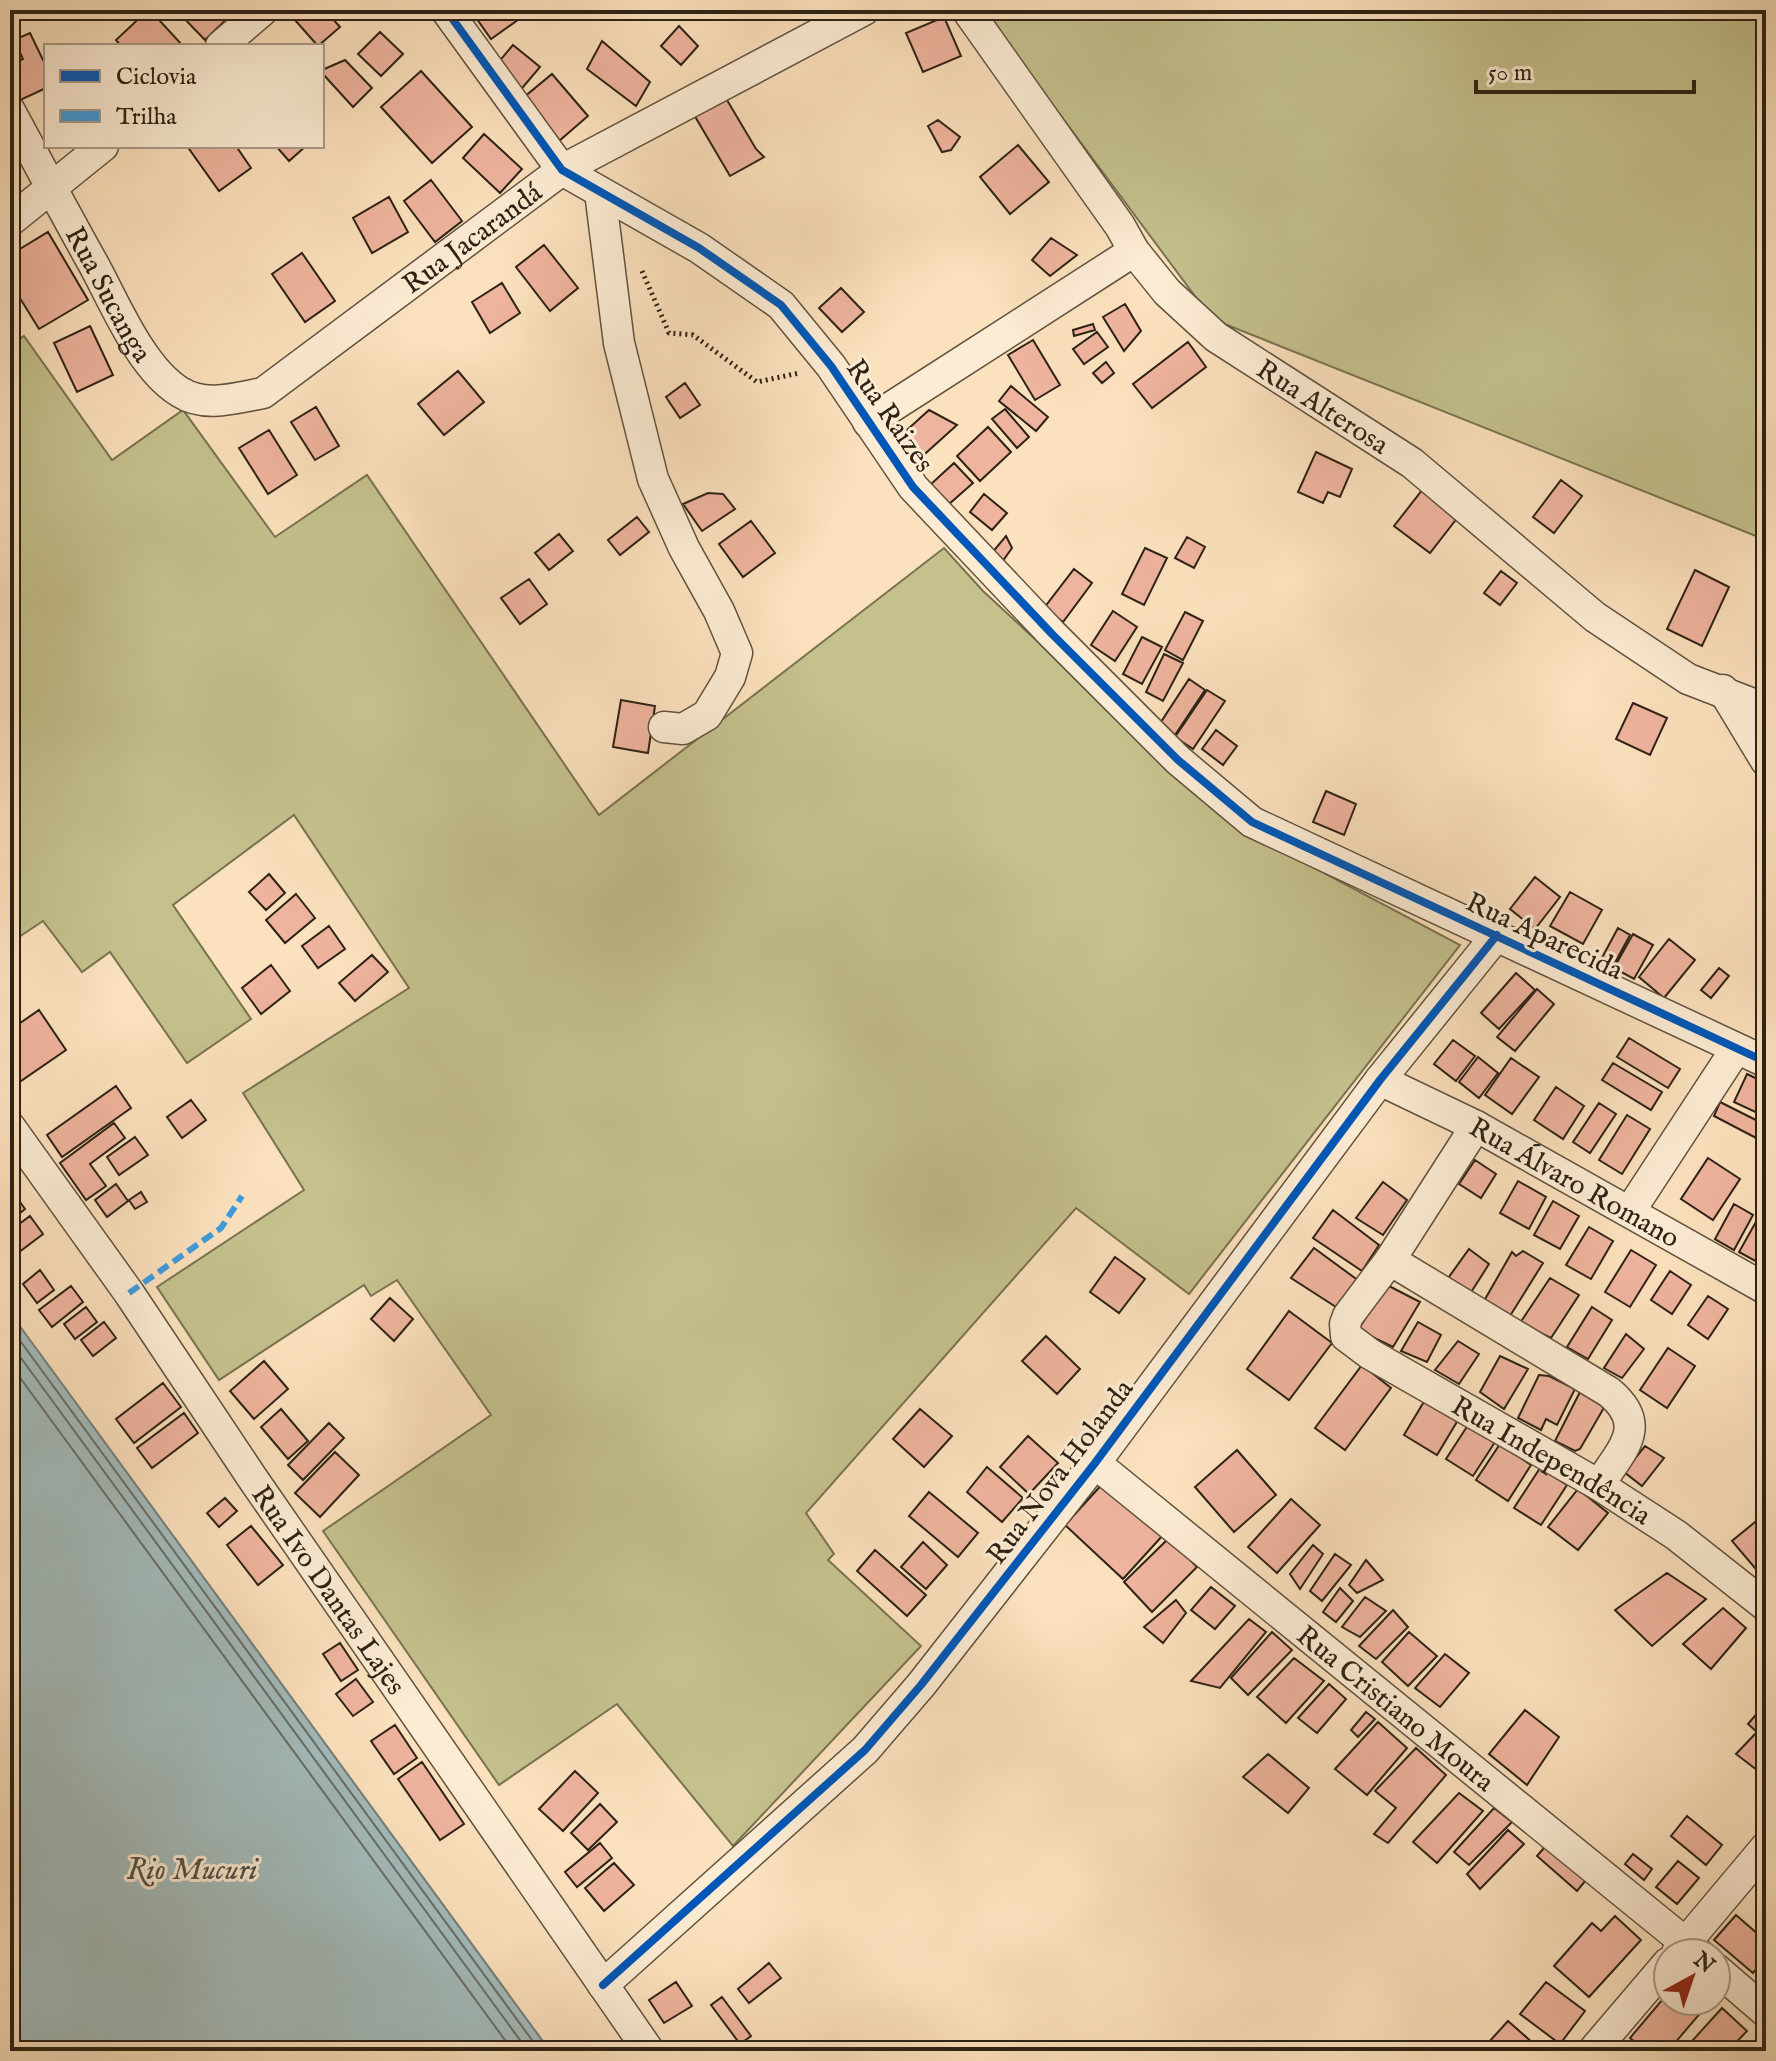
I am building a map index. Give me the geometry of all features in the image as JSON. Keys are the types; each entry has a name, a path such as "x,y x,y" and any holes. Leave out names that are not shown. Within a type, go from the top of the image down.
{"street":[{"path":"223,44 263,10"},
{"name":"Rua Raizes","path":"446,10 562,170 699,248 781,305 831,366 913,487 1052,634 1178,760 1252,822 1306,849"},
{"name":"Rua Jacarandá","path":"263,393 562,170 864,10"},
{"name":"Rua Alterosa","path":"967,10 1120,226 1134,251 1167,292 1216,337 1412,463 1595,617 1688,679 1766,709"},
{"name":"Rua Sucanga","path":"10,111 137,345 166,382 182,394 199,401 263,393"},
{"path":"10,221 101,148"},
{"path":"600,192 619,343 653,479 737,653 730,677 707,715 683,729 664,727"},
{"path":"868,422 1134,251"},
{"path":"1723,690 1766,761"},
{"name":"Rua Aparecida","path":"1306,849 1766,1062"},
{"name":"Rua Nova Holanda","path":"603,1985 865,1750 921,1685 1095,1463 1380,1080 1497,935"},
{"path":"1630,1211 1736,1049"},
{"name":"Rua Álvaro Romano","path":"1380,1080 1476,1126 1766,1289"},
{"path":"1476,1126 1390,1260 1609,1392 1622,1403 1629,1413 1631,1435 1599,1485"},
{"name":"Rua Ivo Dantas Lajes","path":"10,1127 129,1293 253,1479 649,2051"},
{"name":"Rua Independência","path":"1390,1260 1348,1316 1344,1331 1346,1336 1370,1354 1599,1485 1676,1535 1766,1606"},
{"name":"Rua Cristiano Moura","path":"1095,1463 1663,1937"},
{"path":"1695,1937 1766,1847"},
{"path":"1732,1983 1766,2012"},
{"path":"1593,2051 1652,1986"}],"path":[{"path":"638,259 645,283 669,333 693,335 757,382 831,366"}],"shaded area":[{"path":"982,10 1766,10 1766,540 1212,319"},
{"path":"24,336 112,460 183,410 275,537 367,475 599,815 944,548 983,591 1239,828 1460,945 1189,1294 1076,1208 806,1513 834,1554 828,1560 921,1646 733,1846 617,1704 499,1785 323,1531 491,1415 397,1280 371,1296 364,1285 219,1380 157,1287 304,1190 243,1093 409,988 294,815 173,905 251,1019 187,1063 110,952 82,972 43,921 10,943 10,346"}],"water":[{"name":"Rio Mucuri","path":"10,1314 19,1325 550,2051 10,2051"}],"building":[{"path":"150,10 181,44 119,44 116,40"},
{"path":"176,10 236,10 205,40"},
{"path":"286,10 325,10 340,27 316,44"},
{"path":"532,10 491,39 472,12"},
{"path":"944,17 961,56 923,72 906,33"},
{"path":"679,26 698,46 681,65 661,46"},
{"path":"380,32 403,54 381,76 358,54"},
{"path":"30,33 44,60 44,89 16,102 10,90 10,65 23,59 14,40"},
{"path":"602,41 650,82 636,106 587,69"},
{"path":"513,45 540,67 518,93 491,71"},
{"path":"345,60 372,88 353,107 324,75 324,69"},
{"path":"421,71 472,127 432,163 381,107"},
{"path":"552,74 588,116 559,141 523,98"},
{"path":"724,95 764,157 730,176 693,113"},
{"path":"938,120 960,137 951,150 942,152 928,126"},
{"path":"484,134 522,169 500,193 463,158"},
{"path":"1018,145 1049,182 1010,214 980,177"},
{"path":"188,148 237,148 251,168 219,191"},
{"path":"278,148 304,148 289,161"},
{"path":"431,180 462,221 435,242 404,201"},
{"path":"389,197 408,232 372,253 353,218"},
{"path":"48,232 88,300 39,329 10,282 10,255"},
{"path":"1051,238 1077,255 1050,276 1032,260"},
{"path":"544,245 578,288 550,311 516,267"},
{"path":"302,253 335,301 305,322 272,274"},
{"path":"502,283 520,313 490,333 472,302"},
{"path":"841,288 864,312 842,332 819,308"},
{"path":"1125,304 1141,331 1124,351 1103,317"},
{"path":"1093,324 1095,330 1074,336 1073,330"},
{"path":"90,326 113,375 77,392 54,343"},
{"path":"1097,332 1108,347 1084,364 1073,349"},
{"path":"1033,340 1060,385 1035,400 1008,355"},
{"path":"1188,342 1206,367 1152,408 1133,384"},
{"path":"1106,362 1114,373 1102,383 1093,373"},
{"path":"458,371 484,402 444,435 418,404"},
{"path":"685,383 700,405 680,418 666,397"},
{"path":"1011,386 1048,417 1036,431 999,401"},
{"path":"316,407 339,446 315,460 291,422"},
{"path":"1005,409 1029,437 1017,448 992,419"},
{"path":"929,410 957,425 917,461 897,439"},
{"path":"988,427 1011,452 980,481 957,456"},
{"path":"269,430 297,475 268,494 239,448"},
{"path":"1316,452 1352,469 1340,497 1328,492 1323,503 1298,492"},
{"path":"954,463 973,483 948,505 930,485"},
{"path":"1561,480 1582,496 1554,533 1533,517"},
{"path":"1423,489 1458,517 1430,553 1394,526"},
{"path":"708,493 723,494 735,509 702,531 683,504"},
{"path":"984,494 1007,513 992,530 970,512"},
{"path":"637,517 649,532 620,555 608,540"},
{"path":"751,521 775,553 743,577 719,544"},
{"path":"559,534 573,551 549,570 535,553"},
{"path":"1006,536 1012,548 1002,562 991,554"},
{"path":"1187,537 1205,547 1194,568 1175,558"},
{"path":"1145,548 1167,558 1144,605 1122,594"},
{"path":"1074,569 1092,583 1063,622 1044,608"},
{"path":"1695,570 1729,587 1702,646 1667,629"},
{"path":"1501,571 1517,583 1500,605 1484,593"},
{"path":"529,579 547,604 520,624 501,598"},
{"path":"1113,611 1137,627 1115,661 1091,645"},
{"path":"1185,612 1203,621 1183,660 1165,650"},
{"path":"1142,637 1162,647 1142,684 1123,674"},
{"path":"1164,654 1183,663 1163,701 1146,692"},
{"path":"1189,679 1205,690 1175,735 1159,725"},
{"path":"1207,690 1225,701 1193,749 1175,737"},
{"path":"621,700 655,706 648,753 613,747"},
{"path":"1633,703 1667,718 1650,755 1616,739"},
{"path":"1216,730 1237,746 1223,765 1202,749"},
{"path":"1326,791 1356,804 1344,835 1313,822"},
{"path":"269,874 285,893 266,910 249,892"},
{"path":"1535,877 1560,897 1535,929 1510,909"},
{"path":"1570,892 1602,910 1583,944 1550,926"},
{"path":"296,894 315,918 285,943 266,920"},
{"path":"329,926 345,949 318,968 302,946"},
{"path":"1618,928 1630,935 1610,972 1598,965"},
{"path":"1633,934 1653,945 1634,979 1614,968"},
{"path":"1669,939 1695,960 1664,998 1639,977"},
{"path":"372,955 388,972 355,1001 339,983"},
{"path":"271,965 290,991 261,1014 242,988"},
{"path":"1719,968 1729,976 1711,998 1701,990"},
{"path":"1516,973 1535,990 1499,1029 1481,1013"},
{"path":"1537,989 1554,1004 1515,1051 1497,1037"},
{"path":"39,1010 66,1050 18,1083 10,1072 10,1030"},
{"path":"1629,1038 1680,1069 1668,1088 1617,1057"},
{"path":"1453,1040 1475,1056 1456,1081 1434,1064"},
{"path":"1478,1057 1498,1073 1479,1098 1459,1082"},
{"path":"1511,1058 1539,1077 1512,1114 1485,1095"},
{"path":"1613,1063 1662,1092 1651,1110 1602,1080"},
{"path":"1747,1074 1766,1083 1766,1117 1734,1102"},
{"path":"116,1086 131,1108 62,1157 47,1135"},
{"path":"1556,1087 1584,1106 1563,1139 1534,1120"},
{"path":"191,1100 206,1120 182,1138 167,1117"},
{"path":"1720,1102 1766,1125 1760,1140 1714,1116"},
{"path":"1599,1103 1616,1114 1590,1153 1573,1142"},
{"path":"1627,1115 1650,1129 1622,1174 1599,1160"},
{"path":"114,1123 125,1138 90,1164 106,1186 86,1200 60,1163"},
{"path":"135,1137 148,1155 119,1175 107,1157"},
{"path":"1708,1158 1740,1179 1713,1220 1681,1199"},
{"path":"1475,1160 1496,1174 1481,1198 1459,1184"},
{"path":"1518,1181 1546,1197 1529,1229 1500,1213"},
{"path":"1383,1182 1407,1200 1383,1235 1356,1218"},
{"path":"116,1184 128,1201 107,1217 95,1200"},
{"path":"13,1192 25,1209 10,1221 10,1194"},
{"path":"141,1192 147,1202 135,1209 129,1200"},
{"path":"1553,1201 1579,1216 1560,1249 1534,1235"},
{"path":"1734,1204 1753,1215 1734,1250 1715,1239"},
{"path":"1766,1204 1766,1250 1759,1263 1739,1252"},
{"path":"1333,1210 1379,1245 1362,1271 1313,1238"},
{"path":"30,1216 43,1234 10,1259 10,1231"},
{"path":"1589,1227 1613,1241 1591,1279 1566,1265"},
{"path":"1314,1248 1359,1281 1336,1307 1291,1278"},
{"path":"1469,1249 1489,1264 1470,1294 1446,1281"},
{"path":"1631,1250 1656,1265 1630,1307 1605,1292"},
{"path":"1523,1251 1543,1263 1510,1316 1484,1301 1512,1252 1516,1256"},
{"path":"1115,1257 1145,1279 1119,1313 1090,1292"},
{"path":"40,1270 54,1290 37,1303 23,1284"},
{"path":"1670,1271 1691,1285 1672,1314 1651,1300"},
{"path":"1550,1278 1579,1295 1551,1338 1520,1323"},
{"path":"1387,1285 1420,1302 1393,1347 1358,1330"},
{"path":"71,1286 83,1302 52,1327 39,1310"},
{"path":"1708,1296 1728,1309 1708,1339 1688,1325"},
{"path":"390,1298 413,1319 394,1341 371,1319"},
{"path":"86,1307 97,1322 75,1339 64,1324"},
{"path":"1592,1307 1612,1320 1588,1359 1567,1347"},
{"path":"1289,1311 1332,1343 1289,1400 1247,1369"},
{"path":"104,1322 116,1338 93,1356 81,1340"},
{"path":"1418,1322 1441,1335 1427,1362 1401,1351"},
{"path":"1626,1334 1644,1349 1622,1378 1604,1368"},
{"path":"1046,1336 1080,1369 1057,1394 1022,1361"},
{"path":"1458,1341 1479,1354 1459,1384 1435,1370"},
{"path":"1668,1348 1695,1366 1667,1408 1640,1390"},
{"path":"1500,1356 1528,1369 1504,1409 1480,1392"},
{"path":"264,1361 288,1389 254,1419 230,1391"},
{"path":"1362,1365 1391,1388 1345,1450 1315,1428"},
{"path":"1539,1375 1549,1376 1575,1389 1557,1425 1546,1419 1541,1430 1518,1418"},
{"path":"163,1383 181,1407 134,1443 116,1419"},
{"path":"1580,1392 1605,1406 1580,1449 1575,1451 1555,1441"},
{"path":"1425,1400 1458,1420 1437,1455 1404,1435"},
{"path":"281,1409 308,1441 288,1459 261,1427"},
{"path":"920,1409 952,1436 924,1467 893,1439"},
{"path":"184,1413 198,1433 152,1468 137,1448"},
{"path":"329,1423 344,1438 303,1480 288,1465"},
{"path":"1468,1425 1495,1442 1473,1476 1446,1459"},
{"path":"1028,1436 1058,1463 1029,1494 1000,1467"},
{"path":"1500,1444 1531,1465 1508,1501 1476,1480"},
{"path":"1645,1446 1664,1458 1642,1486 1624,1472"},
{"path":"1237,1450 1276,1495 1234,1532 1195,1487"},
{"path":"335,1452 359,1475 320,1517 295,1493"},
{"path":"987,1467 1023,1498 1002,1522 967,1492"},
{"path":"1540,1468 1567,1485 1541,1525 1514,1508"},
{"path":"1105,1481 1164,1534 1123,1579 1065,1525"},
{"path":"1578,1489 1608,1513 1578,1550 1548,1527"},
{"path":"929,1492 978,1533 958,1557 909,1516"},
{"path":"225,1498 237,1511 219,1527 207,1513"},
{"path":"1291,1499 1320,1525 1277,1573 1248,1547"},
{"path":"1766,1513 1766,1581 1732,1541"},
{"path":"251,1526 283,1565 258,1585 227,1545"},
{"path":"1169,1538 1197,1567 1152,1612 1124,1582"},
{"path":"923,1542 947,1565 926,1589 901,1567"},
{"path":"1313,1545 1323,1554 1300,1589 1290,1574"},
{"path":"875,1550 926,1595 907,1616 857,1571"},
{"path":"1335,1554 1351,1565 1322,1601 1310,1591"},
{"path":"1366,1560 1383,1580 1357,1593 1349,1585"},
{"path":"1667,1573 1706,1599 1652,1646 1615,1610"},
{"path":"1211,1587 1235,1606 1215,1629 1191,1610"},
{"path":"1340,1588 1353,1601 1336,1622 1323,1612"},
{"path":"1365,1597 1386,1611 1360,1637 1342,1627"},
{"path":"1176,1600 1186,1613 1163,1643 1144,1627"},
{"path":"1723,1608 1746,1628 1711,1669 1683,1644"},
{"path":"1393,1610 1408,1627 1376,1659 1359,1646"},
{"path":"1249,1619 1266,1632 1220,1688 1191,1681"},
{"path":"1272,1632 1292,1650 1248,1695 1231,1678"},
{"path":"1409,1632 1437,1656 1408,1686 1382,1662"},
{"path":"340,1643 358,1670 341,1681 323,1654"},
{"path":"1445,1654 1469,1673 1440,1707 1415,1688"},
{"path":"1294,1658 1324,1681 1286,1723 1257,1697"},
{"path":"356,1679 373,1702 353,1716 336,1694"},
{"path":"1329,1684 1346,1699 1317,1733 1298,1718"},
{"path":"1766,1703 1766,1777 1736,1754 1757,1732 1748,1724"},
{"path":"1525,1710 1559,1737 1527,1785 1489,1754"},
{"path":"1366,1712 1375,1719 1358,1737 1351,1730"},
{"path":"1378,1722 1407,1748 1367,1795 1335,1769"},
{"path":"395,1725 417,1758 394,1774 371,1741"},
{"path":"1416,1748 1446,1775 1388,1843 1374,1834 1396,1808 1375,1791"},
{"path":"1268,1754 1309,1788 1288,1813 1243,1777"},
{"path":"422,1762 464,1824 440,1840 398,1779"},
{"path":"575,1771 598,1793 563,1831 539,1809"},
{"path":"1459,1793 1483,1811 1437,1863 1413,1842"},
{"path":"600,1804 617,1822 588,1850 571,1833"},
{"path":"1494,1808 1512,1822 1469,1865 1454,1852"},
{"path":"1687,1816 1722,1845 1706,1865 1671,1836"},
{"path":"1508,1830 1524,1844 1480,1889 1467,1874"},
{"path":"1550,1841 1595,1869 1577,1891 1537,1856"},
{"path":"600,1843 612,1858 577,1887 565,1872"},
{"path":"1633,1854 1652,1869 1644,1880 1625,1864"},
{"path":"1678,1861 1699,1878 1677,1904 1656,1887"},
{"path":"614,1863 634,1885 604,1911 585,1888"},
{"path":"1736,1915 1759,1935 1766,1927 1766,1957 1753,1973 1732,1955 1732,1937 1717,1937"},
{"path":"1615,1916 1641,1940 1589,1997 1554,1966 1592,1923 1601,1931"},
{"path":"769,1963 781,1978 749,2003 738,1989"},
{"path":"676,1982 692,2006 664,2023 649,2000"},
{"path":"1546,1982 1585,2011 1560,2044 1520,2014"},
{"path":"722,1997 751,2036 740,2044 711,2005"},
{"path":"1652,2012 1652,2017 1697,2017 1668,2051 1646,2051 1630,2038"},
{"path":"1714,2017 1732,2017 1747,2031 1728,2051 1683,2051"},
{"path":"1508,2021 1542,2051 1497,2051 1488,2043"}],"marked path":[{"path":"129,1293 221,1228 242,1196"}],"cycle path":[{"path":"446,10 562,170 699,248 781,305 831,366 913,487 1052,634 1178,760 1252,822 1766,1062"},
{"path":"603,1985 865,1750 921,1685 1095,1463 1380,1080 1497,935"}]}
